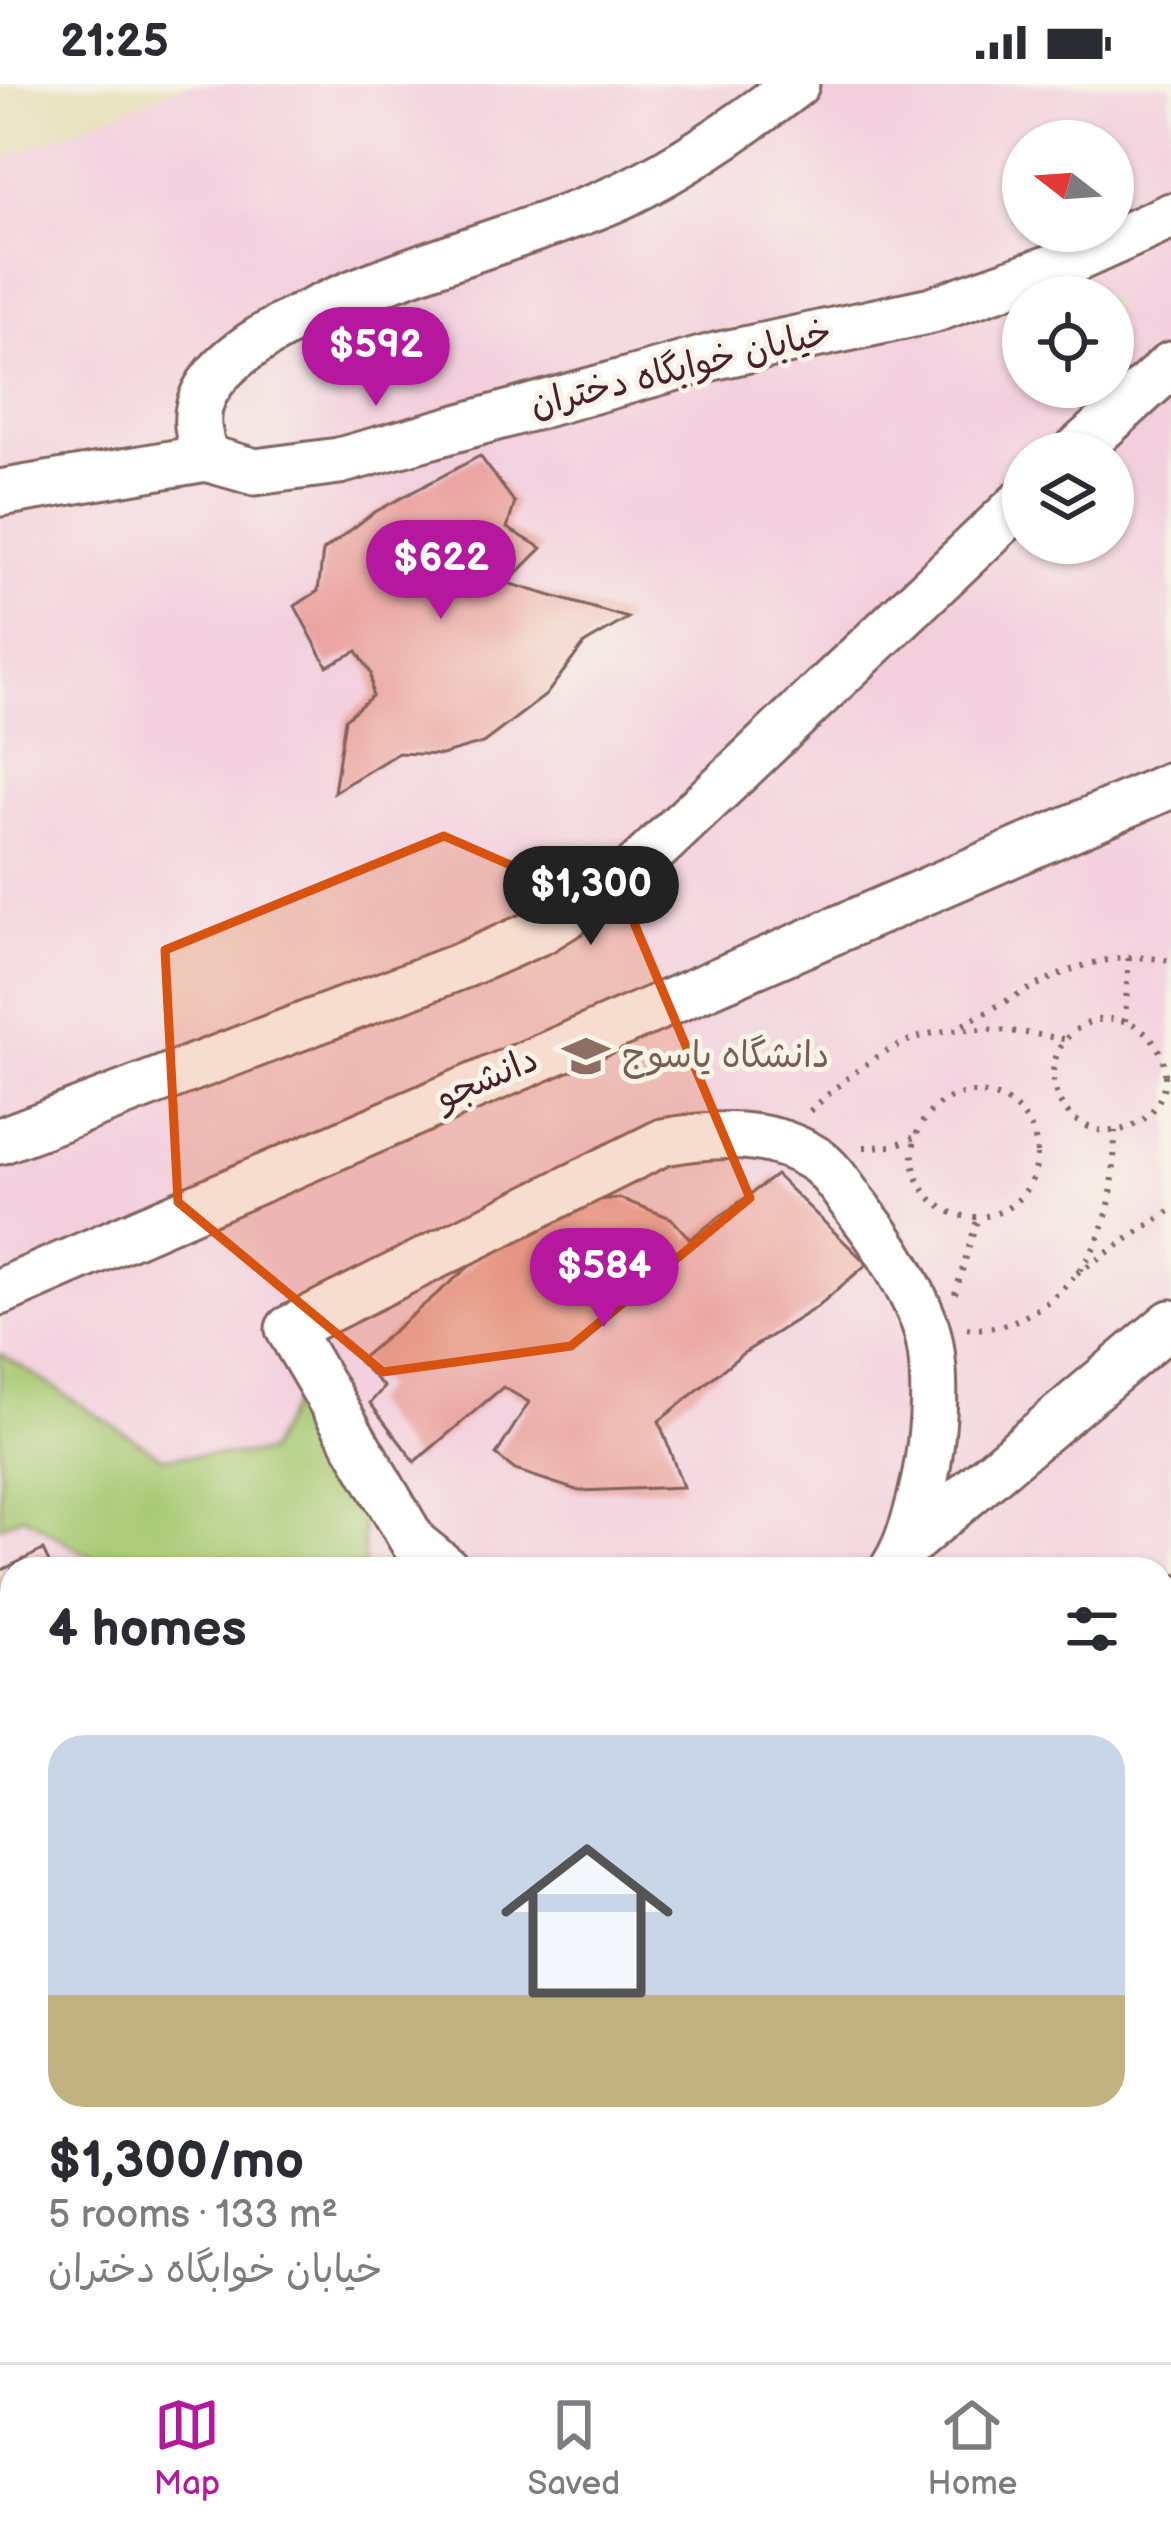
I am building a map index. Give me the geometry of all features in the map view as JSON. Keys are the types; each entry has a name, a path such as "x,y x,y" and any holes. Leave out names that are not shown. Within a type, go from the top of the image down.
{"street":[{"path":"0,493 206,458 197,429 203,396 261,338 416,270 626,194 744,124 796,84"},
{"name":"خیابان خوابگاه دختران","path":"206,458 255,472 339,461 716,356 932,310 1071,261 1171,216"},
{"path":"1097,432 1171,365"},
{"path":"0,1141 466,964 541,931 621,882 1002,521"},
{"name":"دانشجو","path":"0,1292 67,1259 1171,785"},
{"path":"431,1557 414,1544 289,1329 663,1142 720,1132 776,1142 818,1161 883,1240 925,1323 932,1402 926,1486 902,1556"},
{"path":"0,1263 67,1259"},
{"path":"902,1556 1171,1322"}],"path":[{"path":"776,1142 880,1055 920,1035 961,1025 1084,963 1129,953 1171,961"},
{"path":"1125,1021 1129,953"},
{"path":"1103,1018 1125,1021 1144,1030 1158,1048 1167,1090 1136,1124 1115,1131 1074,1119 1059,1102 1053,1082 1054,1059 1082,1025 1103,1018"},
{"path":"961,1025 1065,1040"},
{"path":"968,1092 992,1094 1014,1106 1030,1124 1037,1148 1035,1172 1024,1194 1005,1210 978,1217 957,1215 935,1204 920,1185 912,1162 915,1137 926,1115 944,1100 968,1092"},
{"path":"1074,1275 1102,1232 1114,1187 1115,1131"},
{"path":"925,1323 980,1330 1034,1314 1074,1275 1171,1210"},
{"path":"925,1323 948,1307 956,1293 978,1217"}],"highlighted area":[{"path":"444,836 632,918 750,1198 571,1346 383,1372 178,1202 165,950"}],"shaded area":[{"name":"دانشگاه یاسوج","path":"187,84 1171,84 1171,1557 0,1557 0,160"}],"green space":[{"path":"0,1353 162,1457 266,1453 295,1400 362,1512 364,1557 91,1557 23,1516 0,1526"}],"building":[{"path":"480,456 515,503 507,528 542,548 507,583 628,618 584,644 546,695 483,743 441,755 398,753 334,792 345,719 372,696 371,673 357,651 327,666 295,606 318,591 323,551 373,513"},
{"path":"776,1175 867,1264 817,1307 742,1354 659,1421 683,1487 579,1491 515,1470 496,1455 529,1402 503,1387 415,1462 370,1403 384,1387 358,1361 506,1235 557,1204 619,1198 671,1218 690,1239"}],"place":[{"name":"دانشگاه یاسوج","path":"586,1056"}]}
